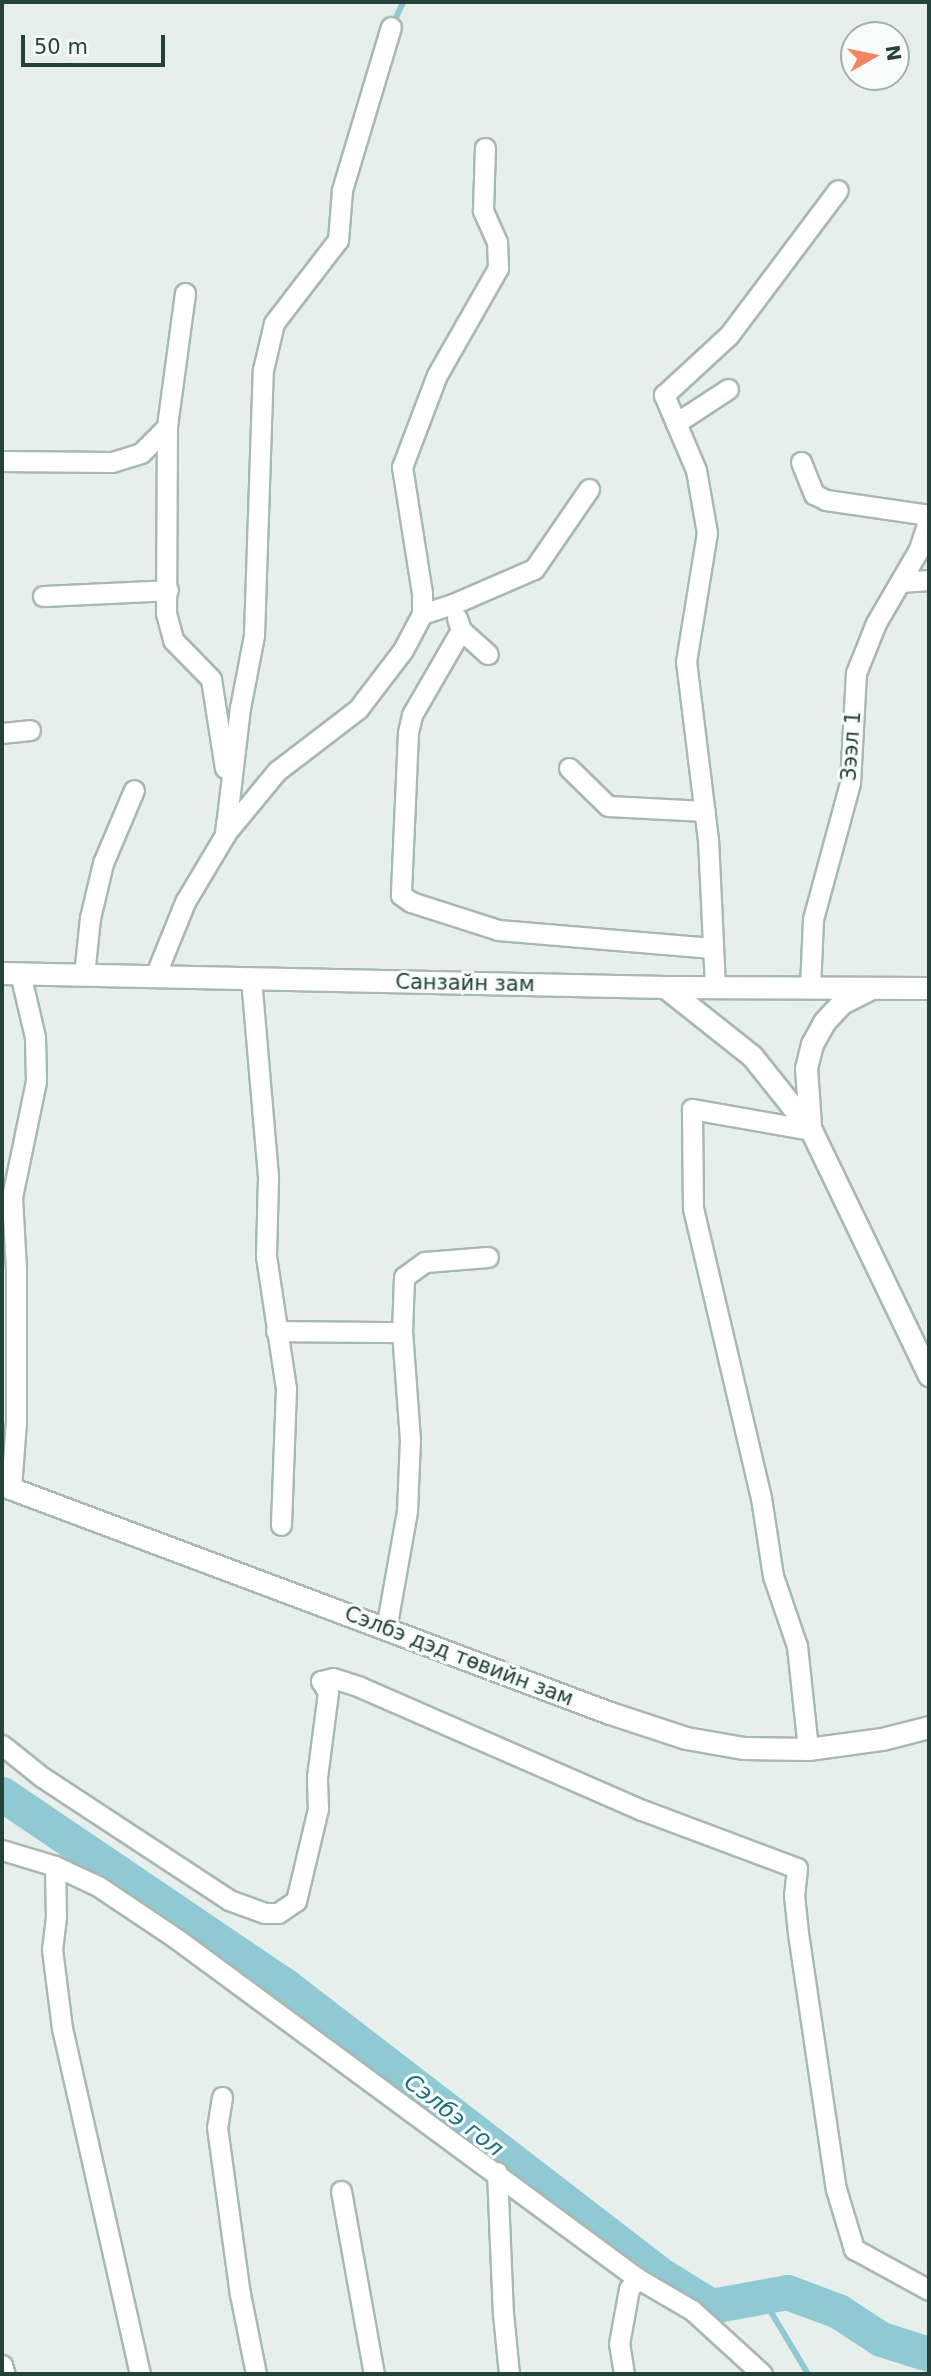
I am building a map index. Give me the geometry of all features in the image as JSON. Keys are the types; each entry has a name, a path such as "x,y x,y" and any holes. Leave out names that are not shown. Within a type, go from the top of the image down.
{"main road":[{"name":"Санзайн зам","path":"11,973 665,987 929,988"},
{"path":"665,987 752,1056 811,1130 929,1376"},
{"path":"811,1130 806,1068 812,1044 824,1022 842,1003 871,988"},
{"name":"Сэлбэ дэд төвийн зам","path":"6,1486 656,1730 729,1746 808,1749 882,1739 929,1727"}],"street":[{"path":"225,835 240,708 254,635 263,370 274,323 338,240 342,190 391,27"},
{"path":"155,976 185,902 225,835 277,771 358,709 402,650 422,614 422,593 402,467 437,375 498,268 497,242 482,210 485,148"},
{"path":"715,987 705,811 686,662 708,534 696,470 664,395 729,335 838,190"},
{"path":"184,293 167,426 166,613 173,640 211,680 220,723 229,799 225,835"},
{"path":"676,423 728,389"},
{"path":"2,461 112,462 141,453 167,426"},
{"path":"801,462 814,494 826,500 929,517"},
{"path":"422,614 453,604 534,569 589,489"},
{"name":"Зээл 1","path":"810,988 813,919 850,783 856,673 876,623 919,549 929,517"},
{"path":"900,582 929,580"},
{"path":"43,596 168,590"},
{"path":"453,604 461,630 488,653"},
{"path":"461,630 412,715 407,744 401,895 411,902 498,930 712,948"},
{"path":"2,733 30,730"},
{"path":"569,768 608,806 705,811"},
{"path":"84,975 90,918 103,863 134,790"},
{"path":"6,1486 16,1422 16,1269 12,1197 36,1081 35,1037 11,973"},
{"path":"251,978 268,1178 266,1256 286,1388 281,1525"},
{"path":"808,1749 797,1646 773,1576 761,1498 693,1208 692,1110 811,1130"},
{"path":"386,1629 407,1511 410,1440 402,1332 404,1277 412,1268 425,1262 488,1257"},
{"path":"276,1331 402,1332"},
{"path":"2,1745 42,1777 229,1900 265,1913 278,1913 296,1901 303,1875 318,1809 317,1777 328,1692 321,1681 327,1679 360,1687 642,1810 797,1868 794,1895 836,2189 854,2249 929,2290"},
{"path":"2,1850 55,1866 98,1886 177,1939 497,2172 637,2278 692,2310 762,2374"},
{"path":"55,1866 56,1917 52,1949 62,2028 140,2374"},
{"path":"222,2096 217,2127 240,2294 256,2374"},
{"path":"497,2172 496,2210 509,2374"},
{"path":"341,2191 374,2374"},
{"path":"624,2374 619,2344 629,2289 637,2278"},
{"path":"2,2365 5,2374"}],"waterway":[{"path":"392,26 403,2"},
{"name":"Сэлбэ гол","path":"2,1794 287,1987 658,2273 711,2306 787,2292 838,2311 881,2339 929,2354"},
{"path":"762,2297 808,2374"}]}
